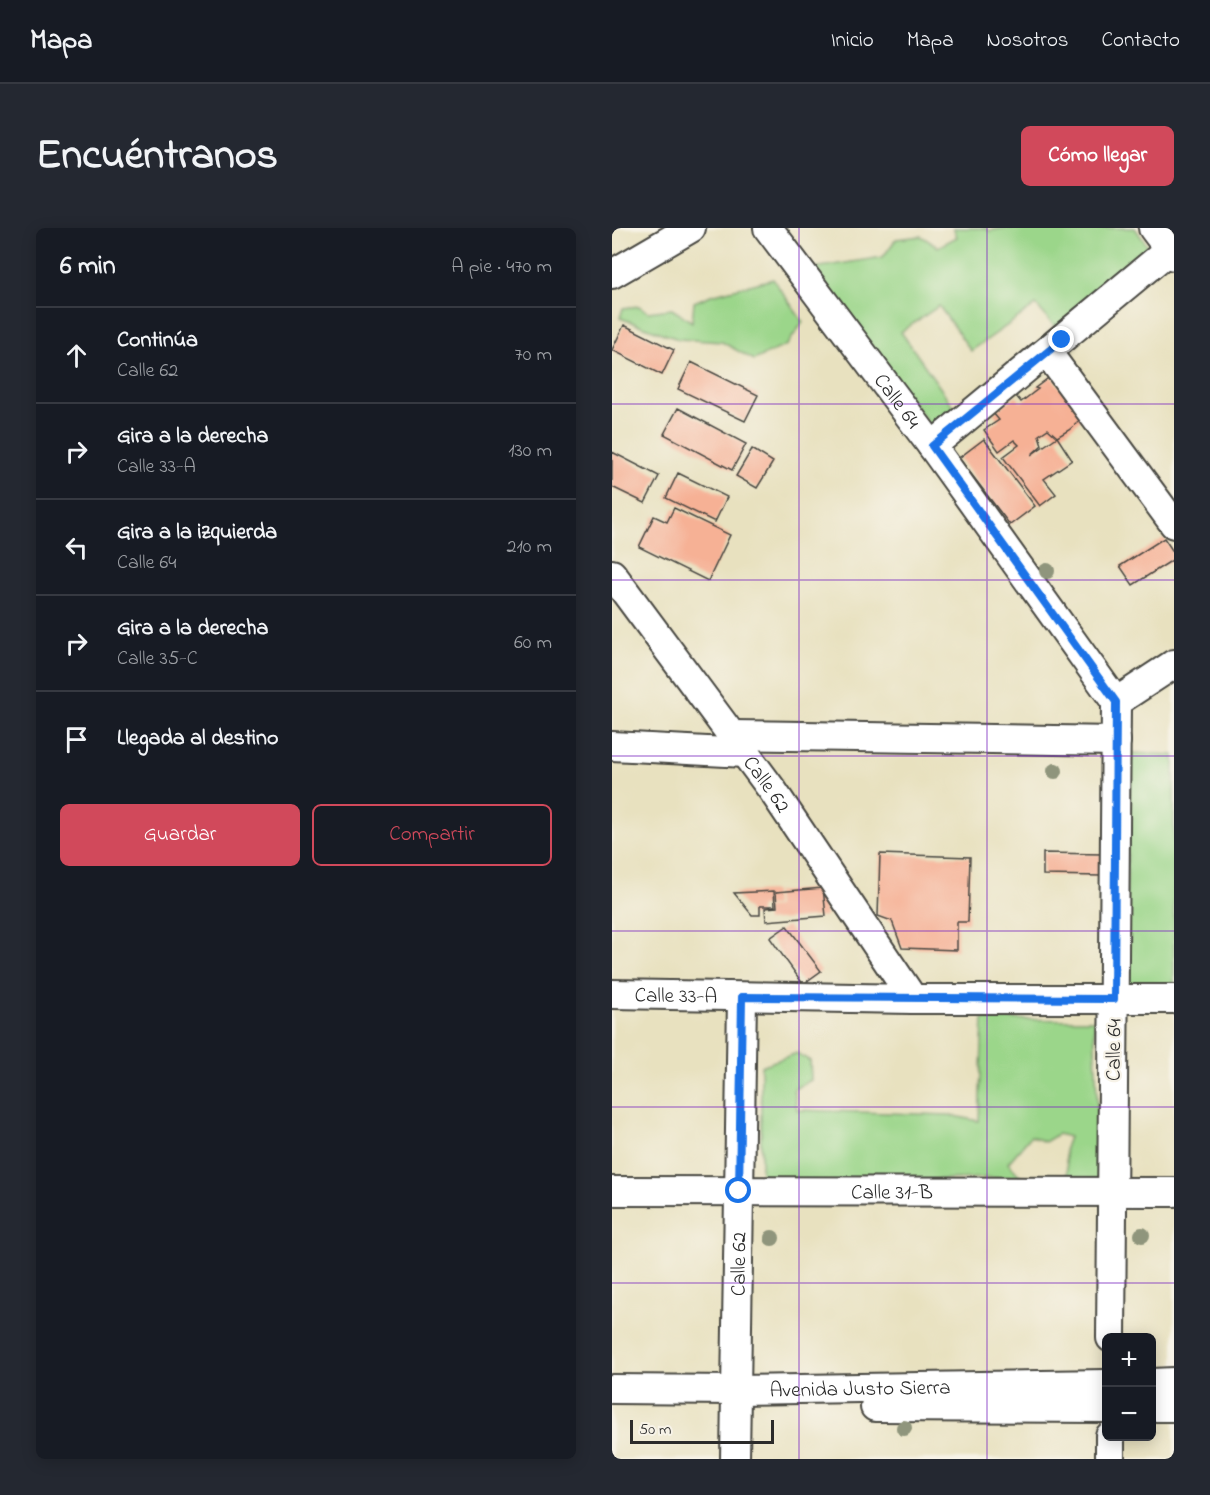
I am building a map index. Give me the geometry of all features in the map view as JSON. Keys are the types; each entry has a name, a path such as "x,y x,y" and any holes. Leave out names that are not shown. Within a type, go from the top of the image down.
{"street":[{"path":"612,274 691,228"},
{"name":"Calle 64","path":"768,228 932,446 1116,702 1111,1333"},
{"path":"932,446 1047,352 1166,245"},
{"path":"1047,352 1174,524"},
{"name":"Calle 62","path":"612,574 772,791 913,999"},
{"path":"1116,702 1174,664"},
{"path":"612,746 1116,741"},
{"name":"Calle 33-A","path":"612,994 913,999 1174,999"},
{"name":"Calle 62","path":"735,1459 742,997"},
{"name":"Calle 31-B","path":"612,1191 1174,1192"},
{"path":"1156,1383 1174,1382"},
{"name":"Avenida Justo Sierra","path":"612,1404 1102,1384"},
{"name":"Avenida Justo Sierra","path":"612,1389 736,1398 1102,1408"},
{"path":"1156,1407 1174,1407"},
{"path":"1110,1441 1110,1459"}],"green space":[{"path":"953,228 986,228 989,231 1005,228 1135,228 1154,255 1056,328 1036,305 971,351 939,306 901,332 958,413 934,431 814,268 883,257 896,239 921,236 938,247 957,237"},
{"path":"773,279 803,322 787,345 754,360 722,342 678,339 620,318 623,308 639,306 648,312 672,309 692,322 694,302 711,295"},
{"path":"1130,753 1174,755 1174,988 1124,988"},
{"path":"983,1019 1094,1020 1100,1179 1068,1181 1065,1148 1069,1137 1058,1134 1045,1142 1031,1136 1008,1163 1021,1177 761,1185 761,1066 797,1053 810,1061 811,1080 794,1089 797,1110 949,1115 979,1121"}],"building":[{"path":"624,325 674,350 662,375 612,350"},
{"path":"691,362 758,395 745,421 678,389"},
{"path":"1051,376 1084,417 1057,437 1072,460 1044,479 1056,494 1040,506 1003,457 1019,445 1014,440 999,451 984,430 999,420 993,413 1016,396 1021,402 1038,389 1035,388","holes":["1048,429 1057,437 1031,455 1042,445 1039,435"]},
{"path":"678,408 746,444 732,470 664,434"},
{"path":"984,439 1035,506 1010,525 959,458"},
{"path":"752,449 773,462 757,488 736,476"},
{"path":"612,452 659,476 645,503 612,487"},
{"path":"678,473 727,497 715,522 666,498"},
{"path":"674,508 730,535 708,581 639,547 654,516 667,522"},
{"path":"1164,538 1174,553 1174,559 1133,585 1120,566"},
{"path":"1043,853 1102,854 1102,876 1043,875"},
{"path":"880,854 970,857 968,922 957,922 957,950 902,948 892,921 878,916"},
{"path":"823,888 826,916 766,921 765,908 777,907 776,892"},
{"path":"774,891 775,906 760,906 760,915 752,915 734,893"},
{"path":"787,926 821,971 803,984 770,938"}],"route":[{"path":"739,1191 742,997 1114,999 1116,702 932,446 1062,340"}]}
